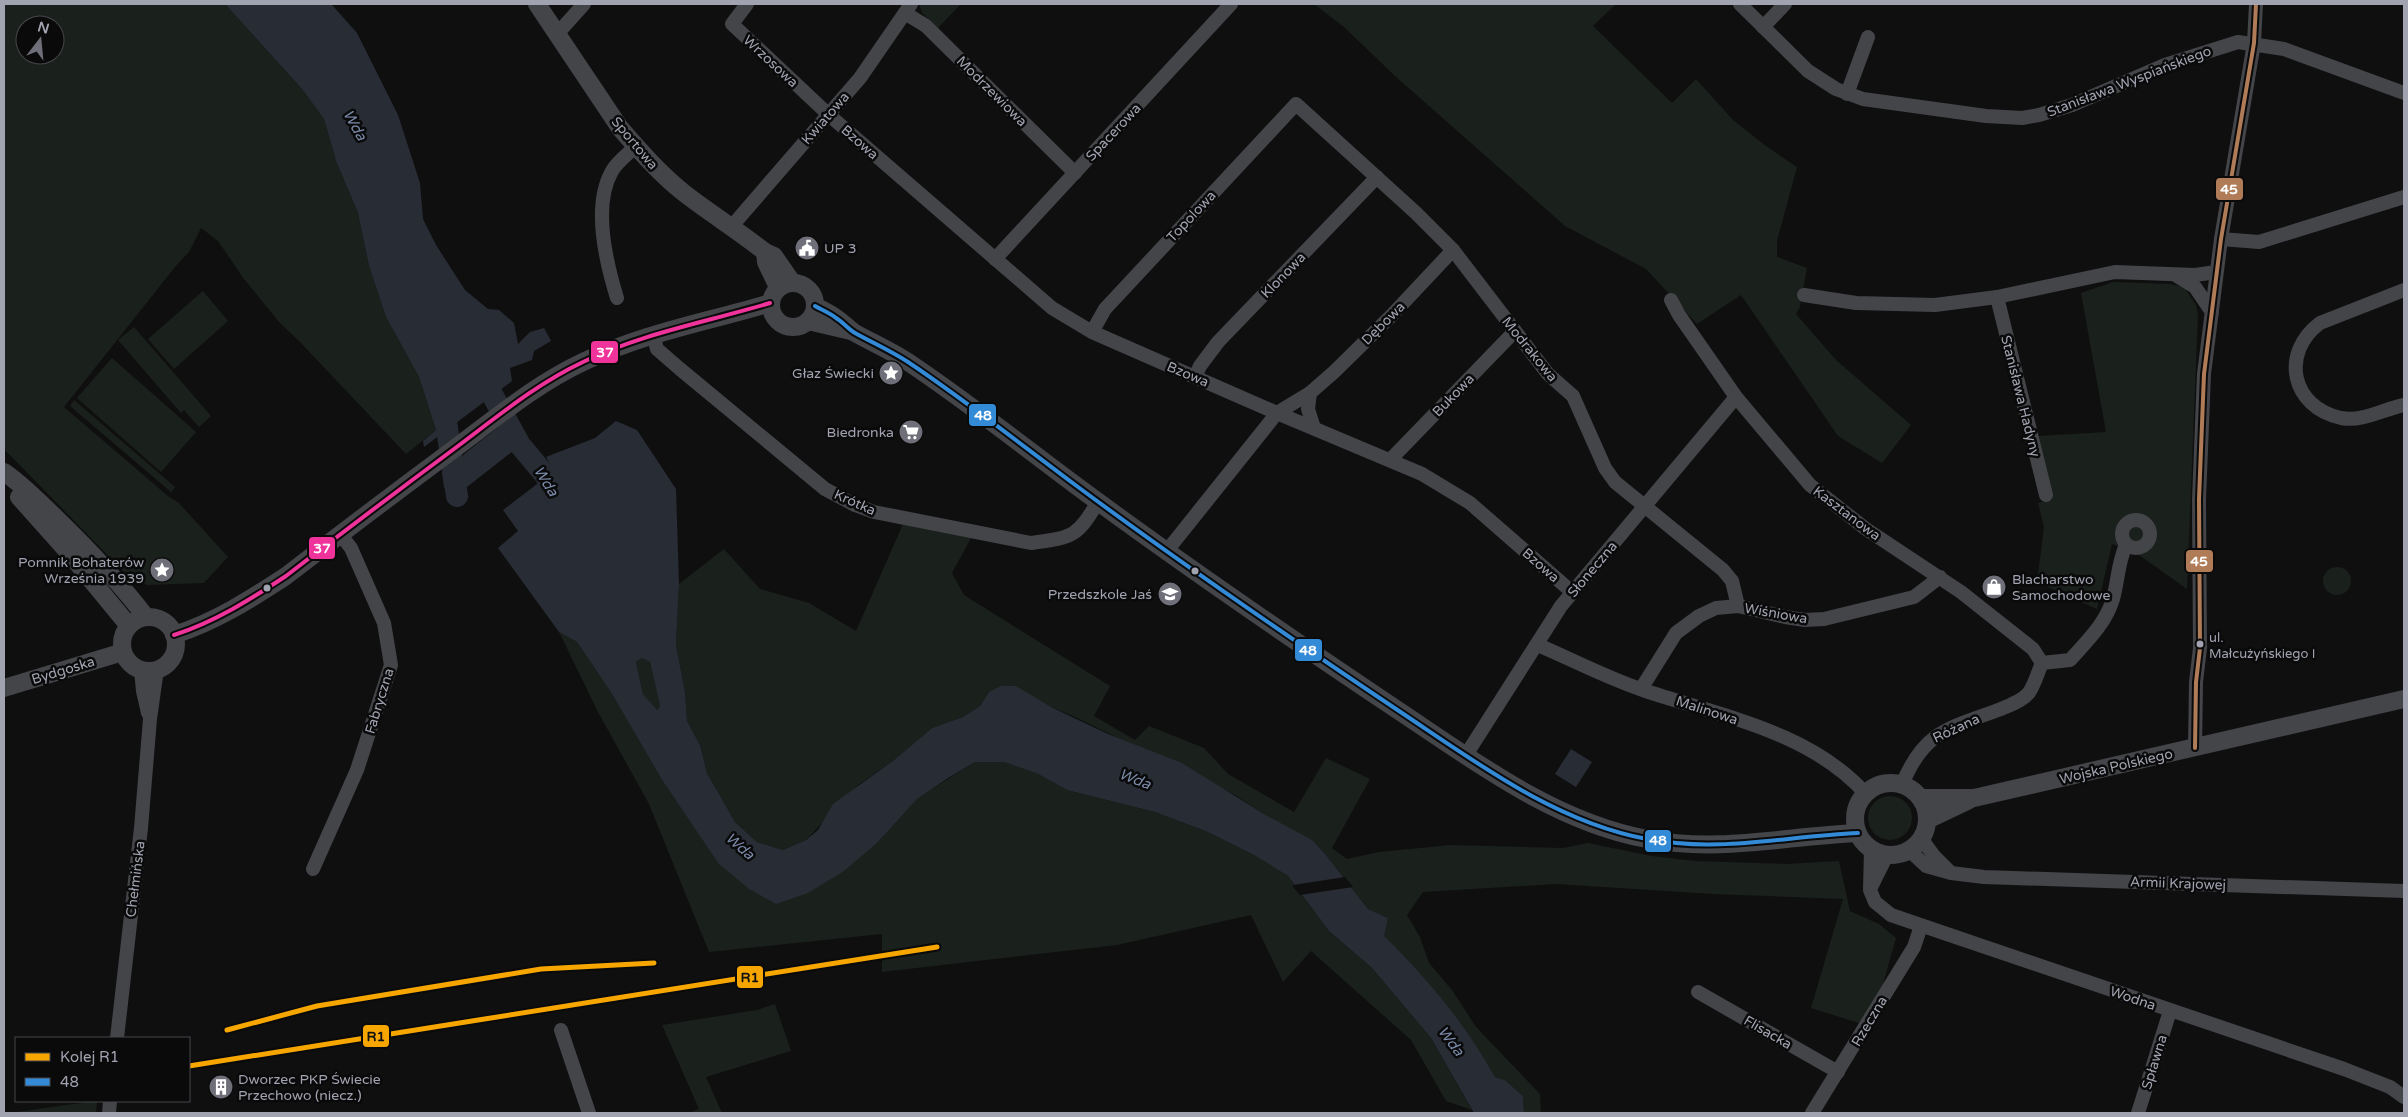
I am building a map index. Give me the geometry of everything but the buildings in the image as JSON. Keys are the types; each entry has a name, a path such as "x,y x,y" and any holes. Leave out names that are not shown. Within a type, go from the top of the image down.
{"street":[{"name":"Sportowa","path":"537,4 620,128 658,170 685,194 732,226 765,252 766,262 785,285"},
{"path":"557,34 584,4"},
{"name":"Wrzosowa","path":"748,4 732,24 829,114"},
{"name":"Spacerowa","path":"995,259 1231,4"},
{"name":"Stanisława Wyspiańskiego","path":"1740,4 1808,71 1847,94 1863,99 1986,116 2022,118 2039,116 2072,105 2165,65 2238,42 2284,49 2404,93"},
{"path":"1763,27 1785,4"},
{"path":"2195,748 2196,682 2200,648 2201,436 2204,374 2221,239 2254,44 2256,4"},
{"name":"Kwiatowa","path":"732,226 860,78 908,9"},
{"name":"Modrzewiowa","path":"908,9 1075,173"},
{"path":"1847,94 1868,37"},
{"name":"Modrakowa","path":"1296,104 1377,177 1453,250 1548,374 1573,396 1605,468 1615,482 1723,570 1732,581 1738,606"},
{"name":"Topolowa","path":"1092,332 1105,309 1296,104"},
{"name":"Bzowa","path":"829,114 1052,308 1092,332 1277,413 1391,459 1422,474 1470,503 1572,592"},
{"path":"617,298 608,271 604,243 602,193 612,170 636,146"},
{"name":"Klonowa","path":"1195,377 1200,366 1218,342 1377,177"},
{"path":"2221,239 2259,242 2404,197"},
{"name":"Dębowa","path":"1277,413 1310,393 1391,316 1453,250"},
{"path":"1804,295 1901,306 1935,305 1997,297 2115,272 2195,275 2216,272"},
{"path":"2172,274 2182,278 2195,288 2212,312"},
{"path":"801,284 809,289 814,297 812,313 803,324 790,327 778,322 772,310 772,294 785,285 801,284"},
{"path":"2404,290 2320,322 2302,344 2296,371 2300,391 2320,410 2331,415 2342,418 2361,418 2404,405"},
{"name":"Stanisława Hadyny","path":"1997,297 2046,495"},
{"name":"Kasztanowa","path":"1671,300 1679,316 1736,397 1810,485 1866,529 1940,577 2033,649 2042,663"},
{"path":"174,634 195,628 254,597 542,385 581,363 653,334 718,319 772,310"},
{"path":"812,313 852,331 911,364 1166,552 1288,638 1466,755 1553,806 1580,818 1646,839 1710,846 1750,844 1814,835 1858,833"},
{"name":"Bukowa","path":"1391,459 1514,331"},
{"name":"Krótka","path":"653,334 657,349 680,369 825,488 861,507 902,518 1031,543 1053,540 1079,531 1098,502"},
{"path":"1310,393 1308,409 1314,428"},
{"name":"Słoneczna","path":"1466,755 1572,592 1736,397"},
{"path":"1166,552 1277,413"},
{"path":"4,472 29,492 83,545 125,589 146,617"},
{"path":"4,477 8,487 69,553 129,626"},
{"name":"Fabryczna","path":"314,869 357,770 391,665 384,623 351,548 340,534"},
{"path":"2042,663 2070,660 2099,629 2112,601 2126,545"},
{"name":"Wiśniowa","path":"1641,689 1676,633 1699,616 1716,608 1738,606 1785,617 1805,620 1824,619 1914,597 1940,577"},
{"path":"146,617 163,621 174,634 174,651 171,659 149,670 127,660 123,652 124,634 129,626 137,620 146,617"},
{"name":"Malinowa","path":"1538,644 1641,689 1756,726 1781,736 1837,766 1866,793"},
{"name":"Bydgoska","path":"4,688 123,652"},
{"name":"Różana","path":"1902,785 1910,766 1929,740 1957,726 2011,705 2030,693 2042,663"},
{"name":"Chełmińska","path":"117,1037 142,818 150,719 143,691 149,670"},
{"name":"Wojska Polskiego","path":"1927,820 1974,798 2404,699"},
{"path":"1883,784 1902,785 1920,798 1925,808 1927,820 1915,844 1879,852 1858,833 1855,815 1858,803 1866,793 1883,784"},
{"name":"Wojska Polskiego","path":"1920,798 1974,798"},
{"path":"1814,835 1855,815"},
{"name":"Armii Krajowej","path":"1915,844 1926,866 1951,873 1984,877 2404,890"},
{"name":"Wodna","path":"1879,852 1870,890 1875,902 1891,915 2344,1069 2390,1087 2404,1097"},
{"name":"Rzeczna","path":"1812,1113 1914,947 1921,926"},
{"name":"Flisacka","path":"1698,992 1838,1072"},
{"name":"Spławna","path":"2138,1113 2170,1011"},
{"path":"561,1030 590,1113"}],"shaded area":[{"path":"4,4 225,4 302,89 324,119 336,161 358,213 369,266 386,317 419,377 436,430 406,454 279,322 244,279 218,241 201,228 189,252 64,407 168,496 179,503 228,557 204,583 147,585 123,571 4,449"},
{"path":"919,4 961,4 938,28 922,13"},
{"path":"1314,4 1616,4 1593,26 1672,103 1696,79 1733,120 1797,167 1777,241 1777,257 1807,268 1800,307 1796,314 1836,360 1911,425 1882,463 1838,436 1741,295 1697,324 1646,269 1565,226 1395,76 1344,27"},
{"path":"2113,282 2170,284 2184,287 2196,305 2198,314 2187,589 2139,555 2112,544 2097,609 2037,582 2044,527 2038,503 2052,499 2038,436 2106,432 2081,293"},
{"path":"203,291 228,321 174,369 148,339"},
{"path":"134,327 211,416 199,427 184,410 181,413 118,340"},
{"path":"112,358 196,432 161,472 77,398"},
{"path":"74,400 175,487 171,492 70,406"},
{"path":"903,524 971,538 952,573 964,595 1110,686 1094,716 1135,740 1149,726 1204,748 1228,774 1294,812 1326,758 1370,779 1332,848 1347,859 1379,852 1451,845 1563,848 1588,843 1652,856 1695,861 1787,864 1839,861 1850,911 1879,924 1896,938 1871,1027 1811,1008 1843,899 1713,894 1556,884 1423,892 1407,915 1420,937 1429,963 1452,990 1476,1027 1540,1094 1541,1113 1524,1113 1523,1096 1505,1080 1495,1077 1484,1058 1444,1002 1415,968 1383,936 1388,918 1368,909 1326,855 1312,841 1235,795 1073,716 1051,707 989,692 980,706 963,717 932,728 894,760 858,785 806,840 783,850 757,842 735,822 707,773 700,745 687,721 685,692 676,645 679,584 724,549 760,589 809,603 856,631"},
{"path":"2337,567 2347,571 2351,581 2347,591 2337,595 2327,591 2323,581 2327,571"},
{"path":"559,632 577,642 612,694 662,780 718,863 877,843 916,799 975,762 1004,762 1038,774 1067,790 1155,812 1208,832 1254,855 1288,876 1329,931 1372,968 1431,1038 1472,1110 1446,1101 1411,1040 1311,951 1283,982 1251,915 1117,945 882,972 882,934 709,952 649,804 598,712"},
{"path":"642,658 650,662 660,706 656,710 643,694 636,662"},
{"path":"1886,796 1894,796 1906,802 1912,818 1906,834 1894,840 1886,840 1874,834 1868,822 1868,814 1874,802"},
{"path":"775,1004 791,1051 706,1077 722,1113 688,1113 699,1109 662,1025 757,1010"},
{"path":"90,1102 97,1102 96,1113 9,1113"}],"water":[{"path":"225,4 330,4 333,6 357,33 398,115 420,183 423,219 436,245 465,290 488,309 499,310 514,323 518,344 530,332 544,328 551,341 534,351 532,360 510,368 512,381 424,447 423,441 436,430 419,377 386,317 369,266 358,213 336,161 324,119 302,89"},
{"path":"512,416 527,440 453,498 444,488 442,472"},
{"path":"616,421 637,430 676,489 679,584 676,645 685,692 687,721 700,745 707,773 735,822 757,842 783,850 806,840 818,830 833,804 894,760 932,728 963,717 980,706 989,692 1001,686 1016,686 1051,707 1108,734 1182,763 1264,814 1312,840 1368,909 1388,918 1384,936 1444,1002 1471,1038 1495,1077 1505,1080 1523,1096 1524,1113 1474,1113 1431,1038 1372,968 1329,931 1288,876 1254,855 1208,832 1155,812 1067,790 1038,774 1004,762 975,762 948,778 917,799 877,843 844,871 808,893 776,904 749,889 718,863 662,780 612,694 577,642 559,632 498,548 518,531 503,510 554,471 546,457 595,438","holes":["642,658 650,662 660,706 657,710 643,694 636,662"]},
{"path":"1571,749 1592,762 1576,787 1555,774"}],"pier":[{"path":"1345,877 1353,887 1300,895 1293,887 1293,885"}],"waterway":[{"name":"Wda","path":"478,369 520,445 546,476 560,504"},
{"path":"449,400 445,415 457,496"}],"rail line":[{"name":"R1","path":"190,1066 937,947"},
{"name":"R1","path":"227,1030 317,1006 541,969 654,963"}],"transit line":[{"name":"45","path":"2195,748 2196,682 2200,648 2199,499 2204,374 2221,239 2254,43 2256,4"},
{"name":"37","path":"174,635 218,617 286,576 503,412 566,370 629,343 770,303"},
{"name":"48","path":"815,306 834,316 855,333 902,358 929,376 1153,542 1314,654 1485,768 1547,804 1579,819 1613,831 1674,843 1727,844 1858,833"}],"place":[{"name":"UP 3","path":"807,248"},
{"name":"Głaz Świecki","path":"891,373"},
{"name":"Biedronka","path":"911,432"},
{"name":"Pomnik Bohaterów Września 1939","path":"162,570"},
{"name":"Blacharstwo Samochodowe","path":"1994,587"},
{"name":"Przedszkole Jaś","path":"1170,594"},
{"name":"ul. Małcużyńskiego I","path":"2200,644"},
{"name":"Dworzec PKP Świecie Przechowo (niecz.)","path":"221,1087"}]}
